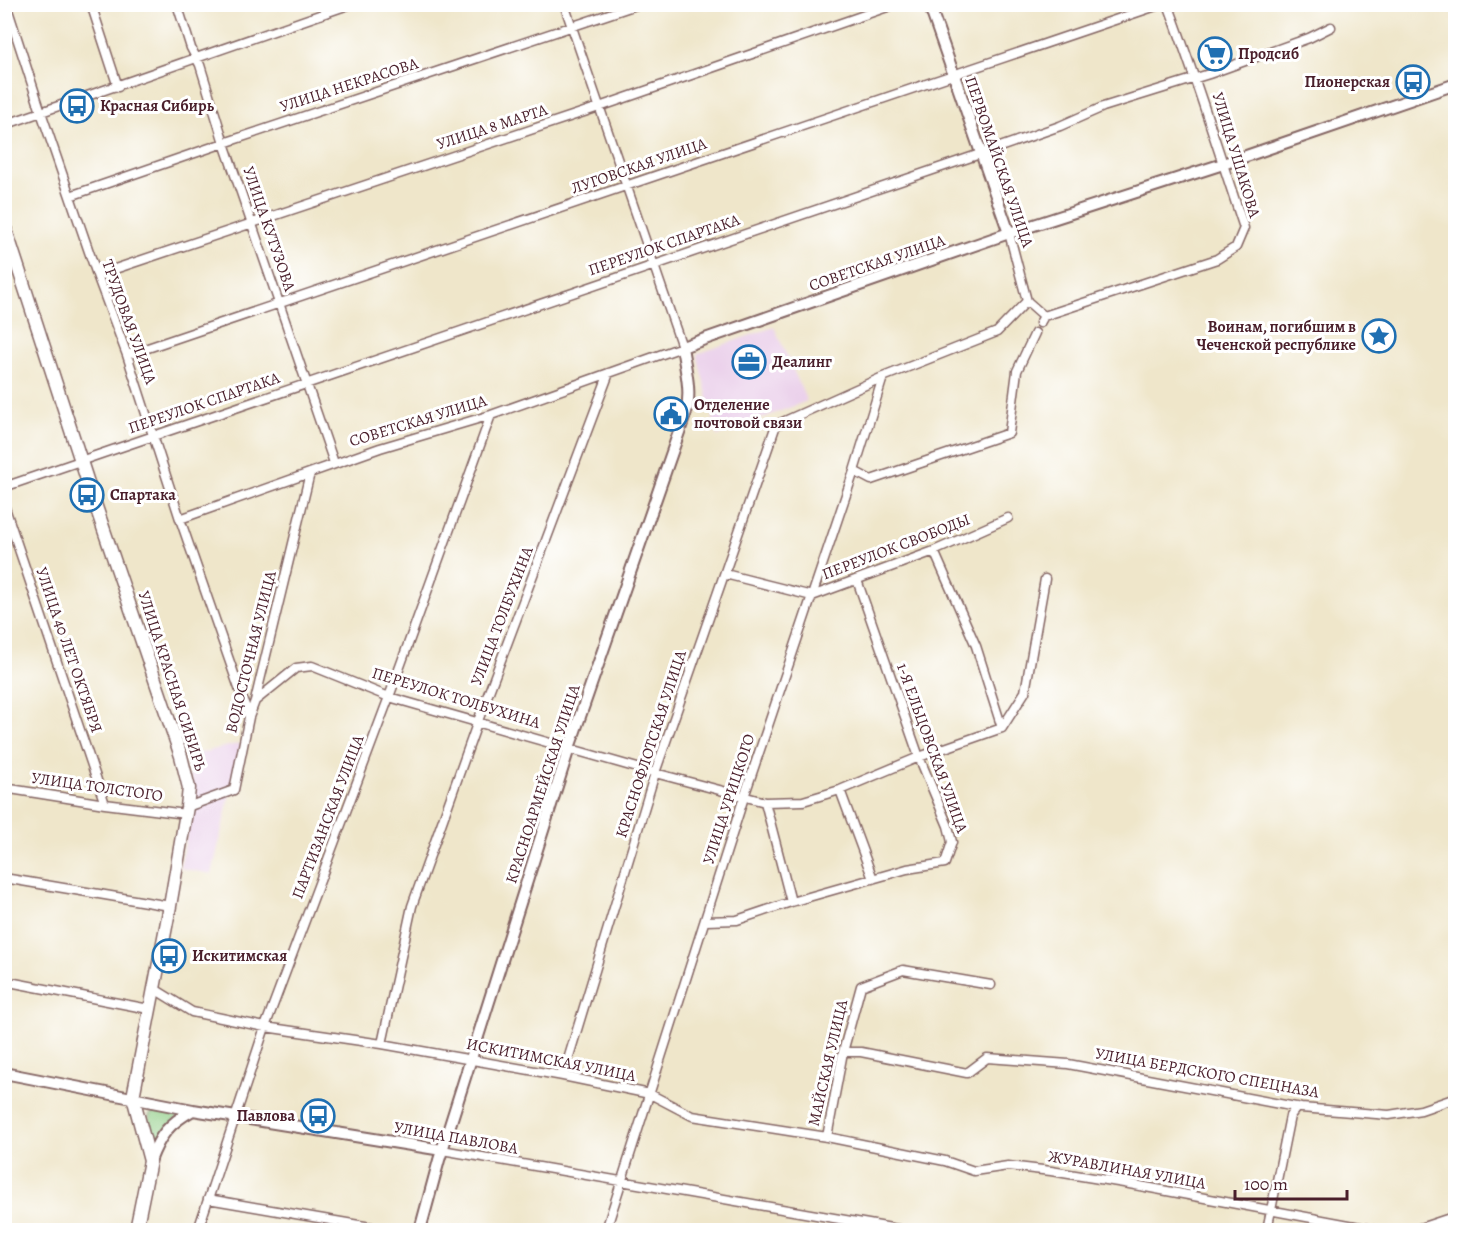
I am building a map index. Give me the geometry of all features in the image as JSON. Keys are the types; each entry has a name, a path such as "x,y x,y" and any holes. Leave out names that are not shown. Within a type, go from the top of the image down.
{"main road":[{"name":"УЛИЦА КРАСНАЯ СИБИРЬ","path":"4,224 81,461 182,756 189,788 171,906 133,1097 150,1161 136,1230"}],"street":[{"name":"ТРУДОВАЯ УЛИЦА","path":"6,4 96,275 127,356 180,519 249,717"},
{"path":"91,4 118,87"},
{"name":"УЛИЦА КУТУЗОВА","path":"177,4 191,48 198,59 224,143 334,464"},
{"path":"4,125 351,4"},
{"path":"564,4 682,347"},
{"name":"УЛИЦА НЕКРАСОВА","path":"70,196 639,4"},
{"name":"УЛИЦА 8 МАРТА","path":"96,275 599,107 896,4"},
{"name":"ПЕРВОМАЙСКАЯ УЛИЦА","path":"929,4 1009,233 1028,301"},
{"name":"ЛУГОВСКАЯ УЛИЦА","path":"127,356 1162,4"},
{"name":"УЛИЦА УШАКОВА","path":"1028,301 1042,319 1216,259 1236,247 1244,228 1218,155 1196,78 1168,4"},
{"name":"ПЕРЕУЛОК СПАРТАКА","path":"4,487 980,154 1060,126 1103,107 1196,78 1309,38 1331,27"},
{"name":"СОВЕТСКАЯ УЛИЦА","path":"180,519 334,464 491,415 1009,233 1223,164 1455,84"},
{"path":"883,377 997,332 1028,301"},
{"path":"854,471 871,480 1009,434 1017,371 1035,333"},
{"name":"КРАСНОАРМЕЙСКАЯ УЛИЦА","path":"420,1230 442,1150 569,748 688,404 682,347"},
{"name":"УЛИЦА ТОЛБУХИНА","path":"382,1044 412,906 478,721 609,373"},
{"name":"КРАСНОФЛОТСКАЯ УЛИЦА","path":"562,1076 655,773 776,424 883,377"},
{"name":"УЛИЦА УРИЦКОГО","path":"606,1230 744,797 854,471 883,377"},
{"name":"ПАРТИЗАНСКАЯ УЛИЦА","path":"198,1230 266,1027 491,415"},
{"name":"ВОДОСТОЧНАЯ УЛИЦА","path":"187,811 234,790 249,717 255,701 310,473"},
{"name":"УЛИЦА 40 ЛЕТ ОКТЯБРЯ","path":"4,505 105,804"},
{"name":"ПЕРЕУЛОК СВОБОДЫ","path":"725,574 812,596 934,551 1008,518"},
{"path":"934,551 976,646 1002,728"},
{"path":"1002,728 1025,692 1045,579"},
{"name":"1-Я ЕЛЬЦОВСКАЯ УЛИЦА","path":"706,921 737,920 791,902 908,869 945,863 952,842 948,826 920,757 856,580"},
{"name":"ПЕРЕУЛОК ТОЛБУХИНА","path":"255,701 296,668 312,666 389,697 655,773 765,801 803,801 840,790 920,757 1002,728"},
{"name":"УЛИЦА ТОЛСТОГО","path":"5,786 105,804 187,811"},
{"path":"840,790 873,879"},
{"path":"765,801 791,902"},
{"path":"4,878 171,906"},
{"name":"МАЙСКАЯ УЛИЦА","path":"826,1137 843,1052 861,986 903,970 991,985"},
{"path":"4,981 149,1009"},
{"name":"ИСКИТИМСКАЯ УЛИЦА","path":"153,988 192,1012 266,1027 382,1044 562,1076 650,1094 692,1116 826,1137 945,1161"},
{"name":"УЛИЦА БЕРДСКОГО СПЕЦНАЗА","path":"843,1052 861,1052 967,1073 987,1058 1068,1064 1297,1107 1389,1115 1421,1110 1455,1098"},
{"name":"УЛИЦА ПАВЛОВА","path":"4,1073 193,1110 442,1150 903,1230"},
{"path":"1267,1230 1290,1116 1297,1107"},
{"path":"150,1161 158,1140 165,1131 193,1110"},
{"name":"ЖУРАВЛИНАЯ УЛИЦА","path":"945,1161 974,1171 1008,1166 1051,1171 1376,1230"},
{"path":"208,1199 388,1230"},
{"path":"1414,1230 1455,1216"}],"shaded area":[{"path":"774,327 807,401 717,436 697,354"},
{"path":"241,743 212,874 180,868 195,794 184,757"}],"green space":[{"path":"154,1110 181,1113 150,1149 149,1115"}],"place":[{"name":"Продсиб","path":"1215,54"},
{"name":"Пионерская","path":"1413,82"},
{"name":"Красная Сибирь","path":"77,106"},
{"name":"Воинам, погибшим в Чеченской республике","path":"1379,336"},
{"name":"Деалинг","path":"749,362"},
{"name":"Отделение почтовой связи","path":"671,414"},
{"name":"Спартака","path":"87,495"},
{"name":"Искитимская","path":"169,956"},
{"name":"Павлова","path":"318,1116"}]}
